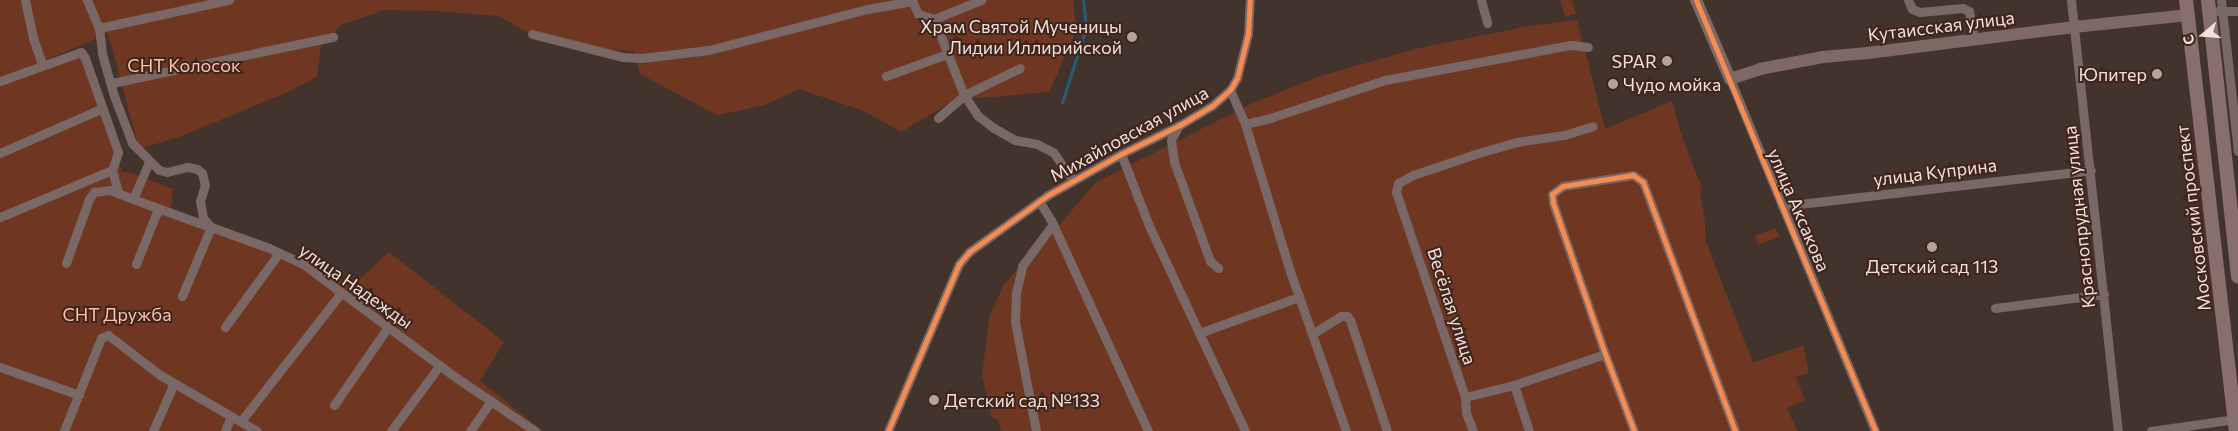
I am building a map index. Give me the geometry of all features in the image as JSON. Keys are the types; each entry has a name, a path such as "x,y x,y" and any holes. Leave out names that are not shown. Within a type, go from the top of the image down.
{"main road":[{"name":"Московский проспект","path":"2186,0 2235,425"},
{"path":"2213,7 2230,140 2229,203 2238,276"},
{"path":"2209,206 2229,203"}],"street":[{"path":"25,0 33,38 42,64"},
{"path":"87,0 99,28 102,54 122,120 132,143 159,170 167,172 187,167 197,169 202,173 205,185 200,202 203,218 211,227 182,296"},
{"path":"99,28 229,0"},
{"path":"532,34 622,57 642,58 709,50 868,9 912,1 918,14 934,19 981,0"},
{"path":"1250,0 1248,34 1237,78 1230,90 1245,124 1299,297 1346,431"},
{"path":"1481,0 1486,24"},
{"name":"улица Аксакова","path":"1696,0 1875,431"},
{"path":"1908,0 1912,9 1920,12 1962,8 1969,11 1974,40"},
{"name":"Краснопрудная улица","path":"2071,0 2118,431"},
{"path":"2213,7 2222,0"},
{"path":"2213,7 2238,11"},
{"name":"Кутаисская улица","path":"1730,79 1760,69 1823,57 1868,54 2074,27 2188,15"},
{"path":"934,19 964,95 978,116 1015,140 1037,144 1053,152 1073,181"},
{"path":"112,83 334,37"},
{"path":"1245,124 1270,118 1385,80 1571,45 1588,48"},
{"path":"0,81 42,64 81,52 85,58 118,152 112,170 118,192 110,190 94,192 89,199 66,263"},
{"path":"886,76 947,54"},
{"path":"938,118 964,95 1020,68"},
{"name":"Михайловская улица","path":"888,431 959,264 969,252 1039,201 1121,154 1180,125 1212,106 1230,90"},
{"path":"0,153 103,108"},
{"path":"1180,125 1172,140 1174,162 1210,261 1218,268"},
{"name":"Весёлая улица","path":"1474,431 1466,413 1465,397 1396,192 1398,183 1413,175 1517,142 1564,135 1593,126"},
{"path":"2230,140 2238,151"},
{"path":"1121,154 1150,228 1245,431"},
{"path":"133,199 149,162"},
{"path":"0,216 112,170"},
{"name":"улица Куприна","path":"1782,206 2090,170"},
{"path":"1634,431 1552,203 1552,194 1563,186 1633,175 1643,182 1735,431"},
{"name":"улица Надежды","path":"118,192 279,253 303,264 440,365 535,431"},
{"path":"1039,201 1053,224 1148,431"},
{"path":"136,264 156,214 161,209"},
{"path":"1036,431 1015,322 1016,293 1022,266 1053,224"},
{"path":"224,327 279,253"},
{"path":"241,420 341,293"},
{"path":"1995,308 2104,294"},
{"path":"1199,333 1299,297"},
{"path":"1312,334 1341,316 1347,316 1350,320 1387,431"},
{"path":"334,405 388,327"},
{"path":"64,431 101,338 108,335 174,383 241,420 257,431"},
{"path":"1465,397 1514,385 1605,354"},
{"path":"391,431 440,365"},
{"path":"0,367 79,395"},
{"path":"153,431 174,383"},
{"path":"1514,385 1529,431"},
{"path":"470,431 491,401"},
{"path":"224,431 231,416"},
{"path":"2151,431 2235,425"}],"green space":[{"path":"0,0 1073,0 1076,31 1049,92 955,100 901,132 864,111 799,89 765,105 717,115 640,74 634,51 577,48 531,35 499,16 435,11 384,10 341,25 321,45 317,77 286,93 179,137 139,149 108,33 44,61 83,53 122,172 132,173 173,189 171,210 308,260 351,287 389,252 504,342 480,381 543,431 0,431"},
{"path":"1560,0 1572,0 1576,14 1565,17"},
{"path":"1577,20 1605,129 1672,101 1683,140 1702,188 1700,192 1705,223 1705,239 1753,363 1803,345 1809,373 1796,377 1805,401 1787,408 1797,431 1001,431 998,419 992,418 982,376 989,318 1003,286 1014,273 1030,260 1096,182 1251,104 1317,77 1419,48 1529,26"},
{"path":"1776,228 1779,237 1758,245 1755,236"}],"waterway":[{"path":"1062,103 1086,28 1083,0"}],"cycle path":[{"path":"888,431 959,264 969,252 1048,195 1121,154 1180,125 1212,106 1230,90 1237,78 1248,34 1250,0"},
{"path":"1696,0 1875,431"},
{"path":"1634,431 1605,354 1553,203 1552,194 1563,186 1633,175 1643,182 1735,431"}],"place":[{"name":"Храм Святой Мученицы Лидии Иллирийской","path":"1132,37"},
{"name":"SPAR","path":"1667,61"},
{"name":"Юпитер","path":"2157,74"},
{"name":"Чудо мойка","path":"1613,84"},
{"name":"Детский сад 113","path":"1932,247"},
{"name":"Детский сад №133","path":"934,400"}],"park label":[{"name":"СНТ Колосок","path":"184,65"},
{"name":"СНТ Дружба","path":"117,314"}]}
